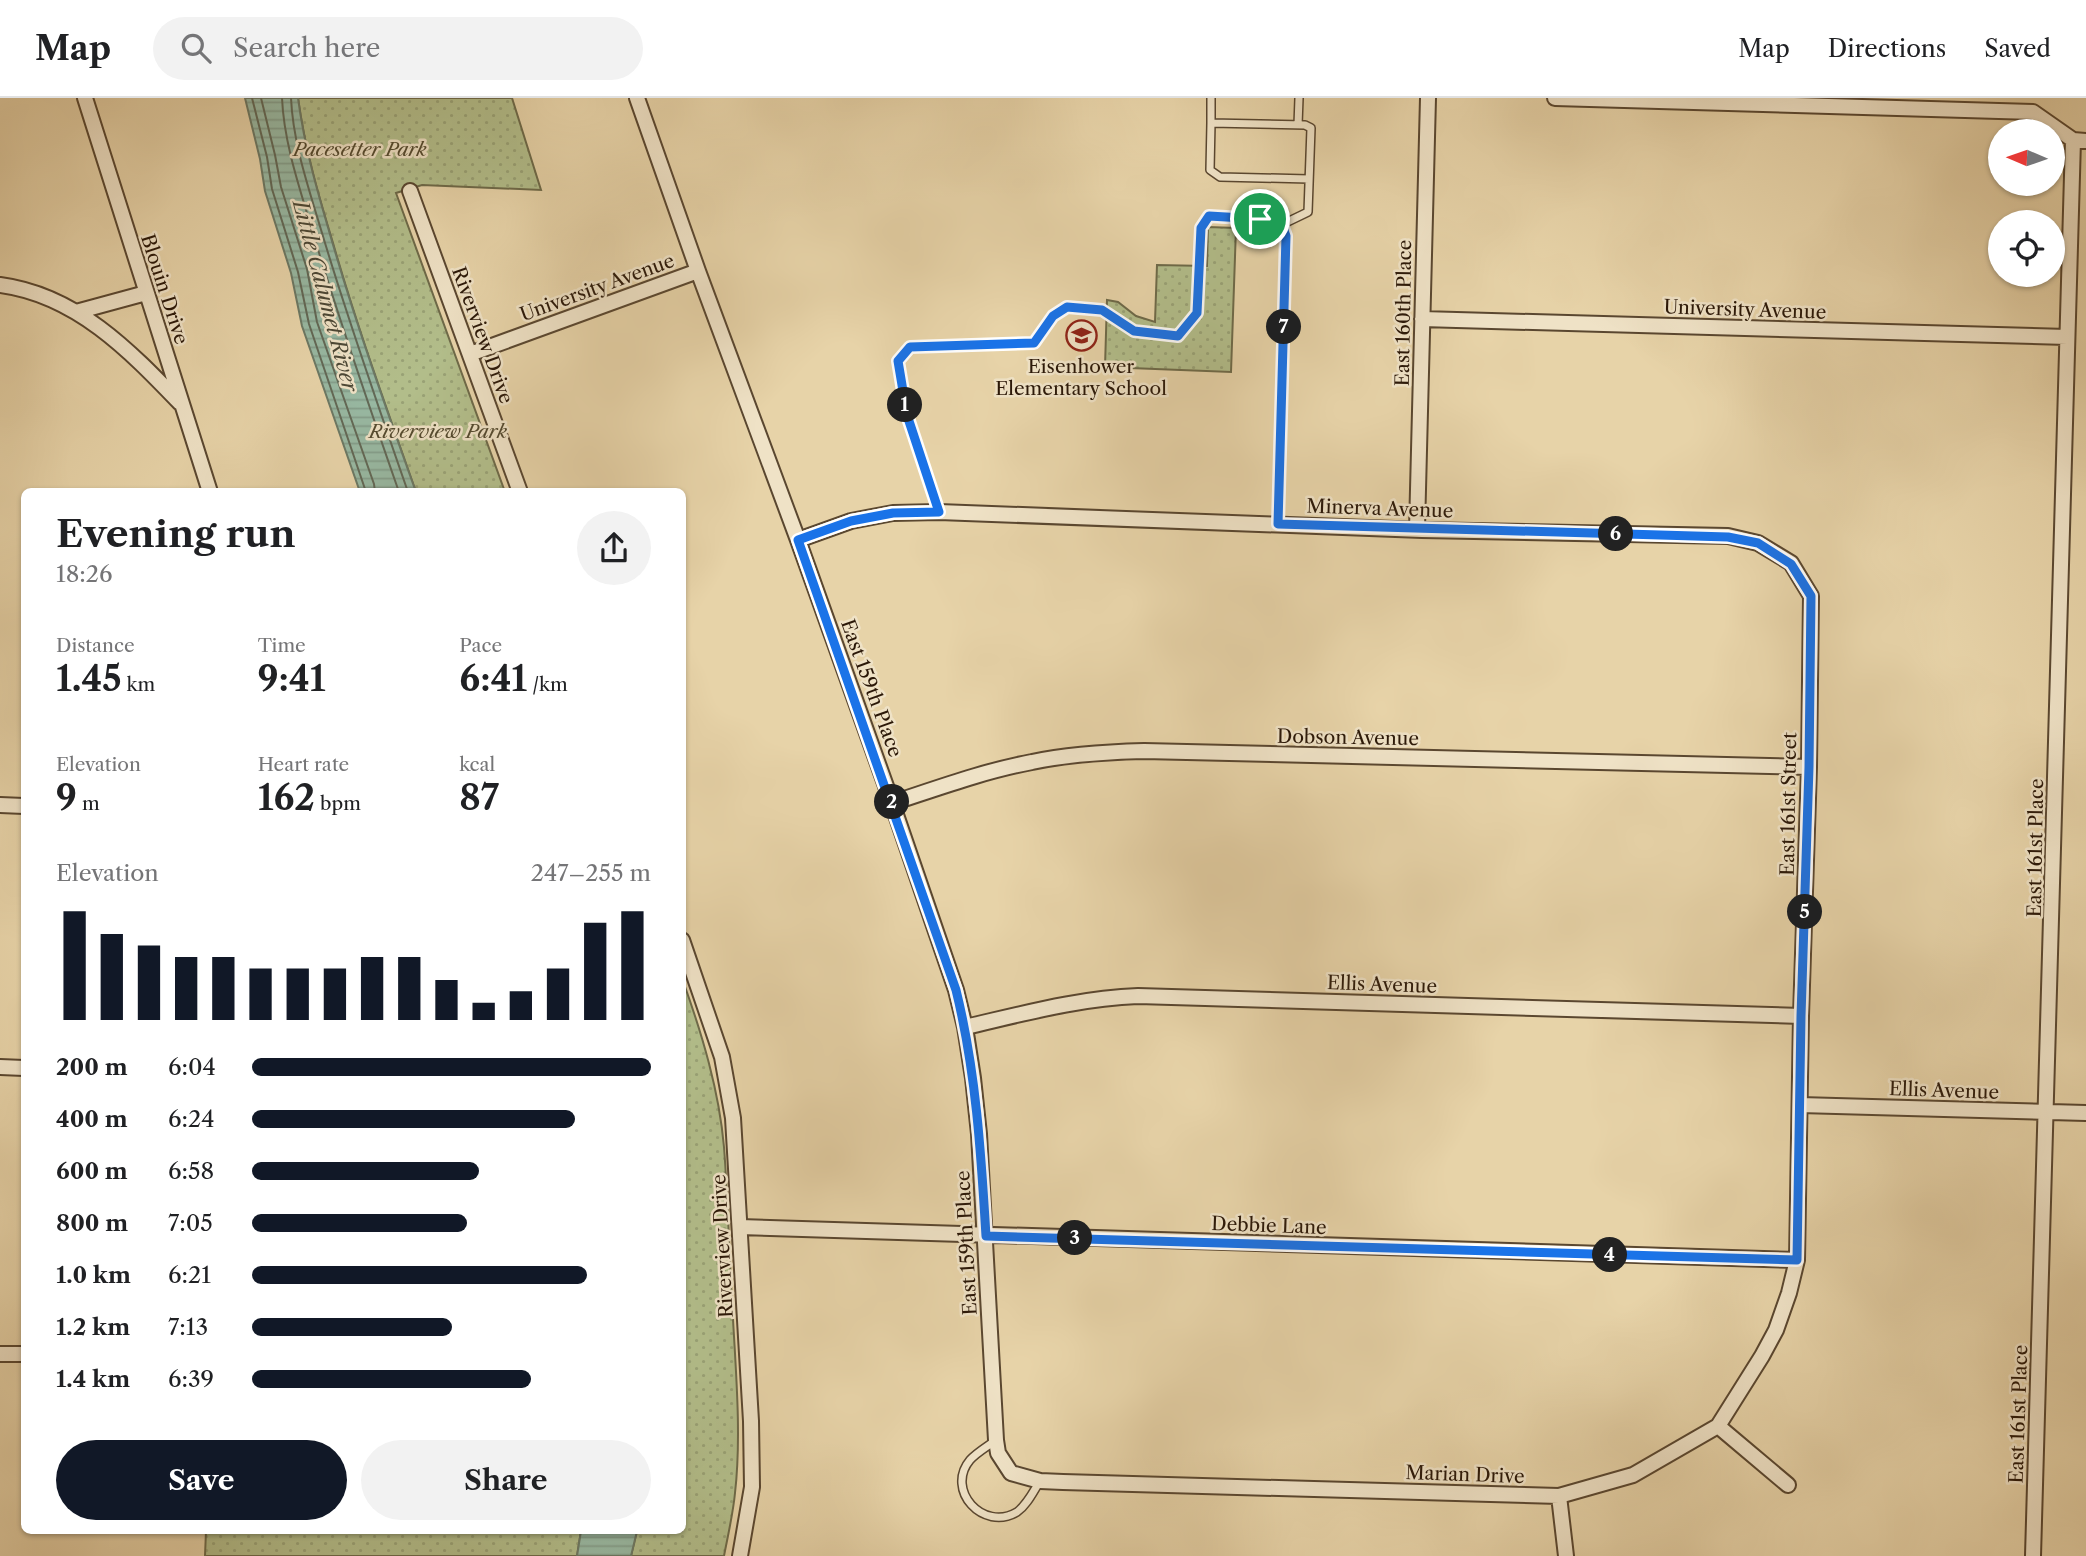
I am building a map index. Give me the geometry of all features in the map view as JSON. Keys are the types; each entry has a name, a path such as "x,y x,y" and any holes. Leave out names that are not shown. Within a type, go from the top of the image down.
{"street":[{"name":"Blouin Drive","path":"85,98 209,488"},
{"name":"East 159th Place","path":"637,98 944,950 965,1027 974,1078 979,1133 996,1440 999,1453 1011,1473"},
{"name":"East 160th Place","path":"1417,529 1428,98"},
{"path":"1555,98 1961,104 2033,112 2080,141"},
{"name":"East 161st Place","path":"2033,1556 2067,337 2080,141"},
{"name":"Riverview Drive","path":"410,191 519,488"},
{"name":"University Avenue","path":"470,354 698,271"},
{"path":"0,285 33,292 76,312 121,344 183,407"},
{"path":"76,312 146,293"},
{"name":"University Avenue","path":"1422,319 2067,337"},
{"name":"Minerva Avenue","path":"798,540 851,521 893,513 939,512 1728,537 1758,543 1791,564"},
{"name":"East 161st Street","path":"1791,564 1811,596 1797,1260"},
{"name":"Dobson Avenue","path":"892,803 1020,764 1103,752 1809,767"},
{"path":"0,805 21,806"},
{"name":"Riverview Drive","path":"686,952 722,1057 733,1118 751,1421 752,1487 740,1556"},
{"name":"Ellis Avenue","path":"965,1027 1080,1002 1138,996 1801,1016"},
{"path":"0,1067 21,1068"},
{"name":"Ellis Avenue","path":"1800,1105 2086,1113"},
{"name":"Debbie Lane","path":"740,1227 1797,1260"},
{"name":"Marian Drive","path":"1011,1473 1040,1481 1559,1496 1633,1475 1718,1426 1776,1330 1790,1293 1797,1260"},
{"path":"0,1354 21,1354"},
{"path":"1718,1426 1788,1485"},
{"path":"1559,1496 1566,1556"}],"lane":[{"path":"1211,98 1210,170 1220,177 1309,179"},
{"path":"1298,98 1298,125"},
{"path":"939,512 907,415 898,361 910,347 1034,343 1053,316 1067,307 1102,310 1134,331 1178,336 1197,313 1201,228 1209,216 1260,219 1282,225 1308,212 1311,128 1305,125 1211,122"},
{"path":"1278,524 1286,236 1282,225"},
{"path":"996,1440 970,1460 964,1471 965,1496 970,1506 992,1517 1005,1517 1018,1511 1026,1503 1040,1481"}],"green space":[{"path":"298,98 512,98 541,190 422,185 396,193 504,488 415,488 342,274 304,135"},
{"path":"1208,227 1236,228 1231,372 1105,367 1107,300 1118,302 1136,316 1155,322 1157,265 1207,266"},
{"path":"686,990 709,1063 724,1147 737,1397 735,1493 724,1556 631,1556 636,1534 686,1534"},
{"path":"206,1534 581,1534 577,1556 205,1556"}],"water":[{"name":"Little Calumet River","path":"245,98 298,98 309,155 334,248 415,488 359,488 302,326 291,273 265,191"},
{"path":"581,1534 636,1534 631,1556 577,1556"}],"place":[{"name":"Eisenhower Elementary School","path":"1081,335"}],"route":[{"path":"1209,216 1260,219 1282,225 1286,236 1278,524 1728,537 1758,543 1791,564 1811,596 1797,1260 986,1236 974,1078 956,990 798,540 851,521 893,513 939,512 907,415 898,361 910,347 1034,343 1053,316 1067,307 1102,310 1134,331 1178,336 1197,313 1201,228 1209,216"}],"park label":[{"name":"Pacesetter Park","path":"360,149"},
{"name":"Riverview Park","path":"438,431"}]}
